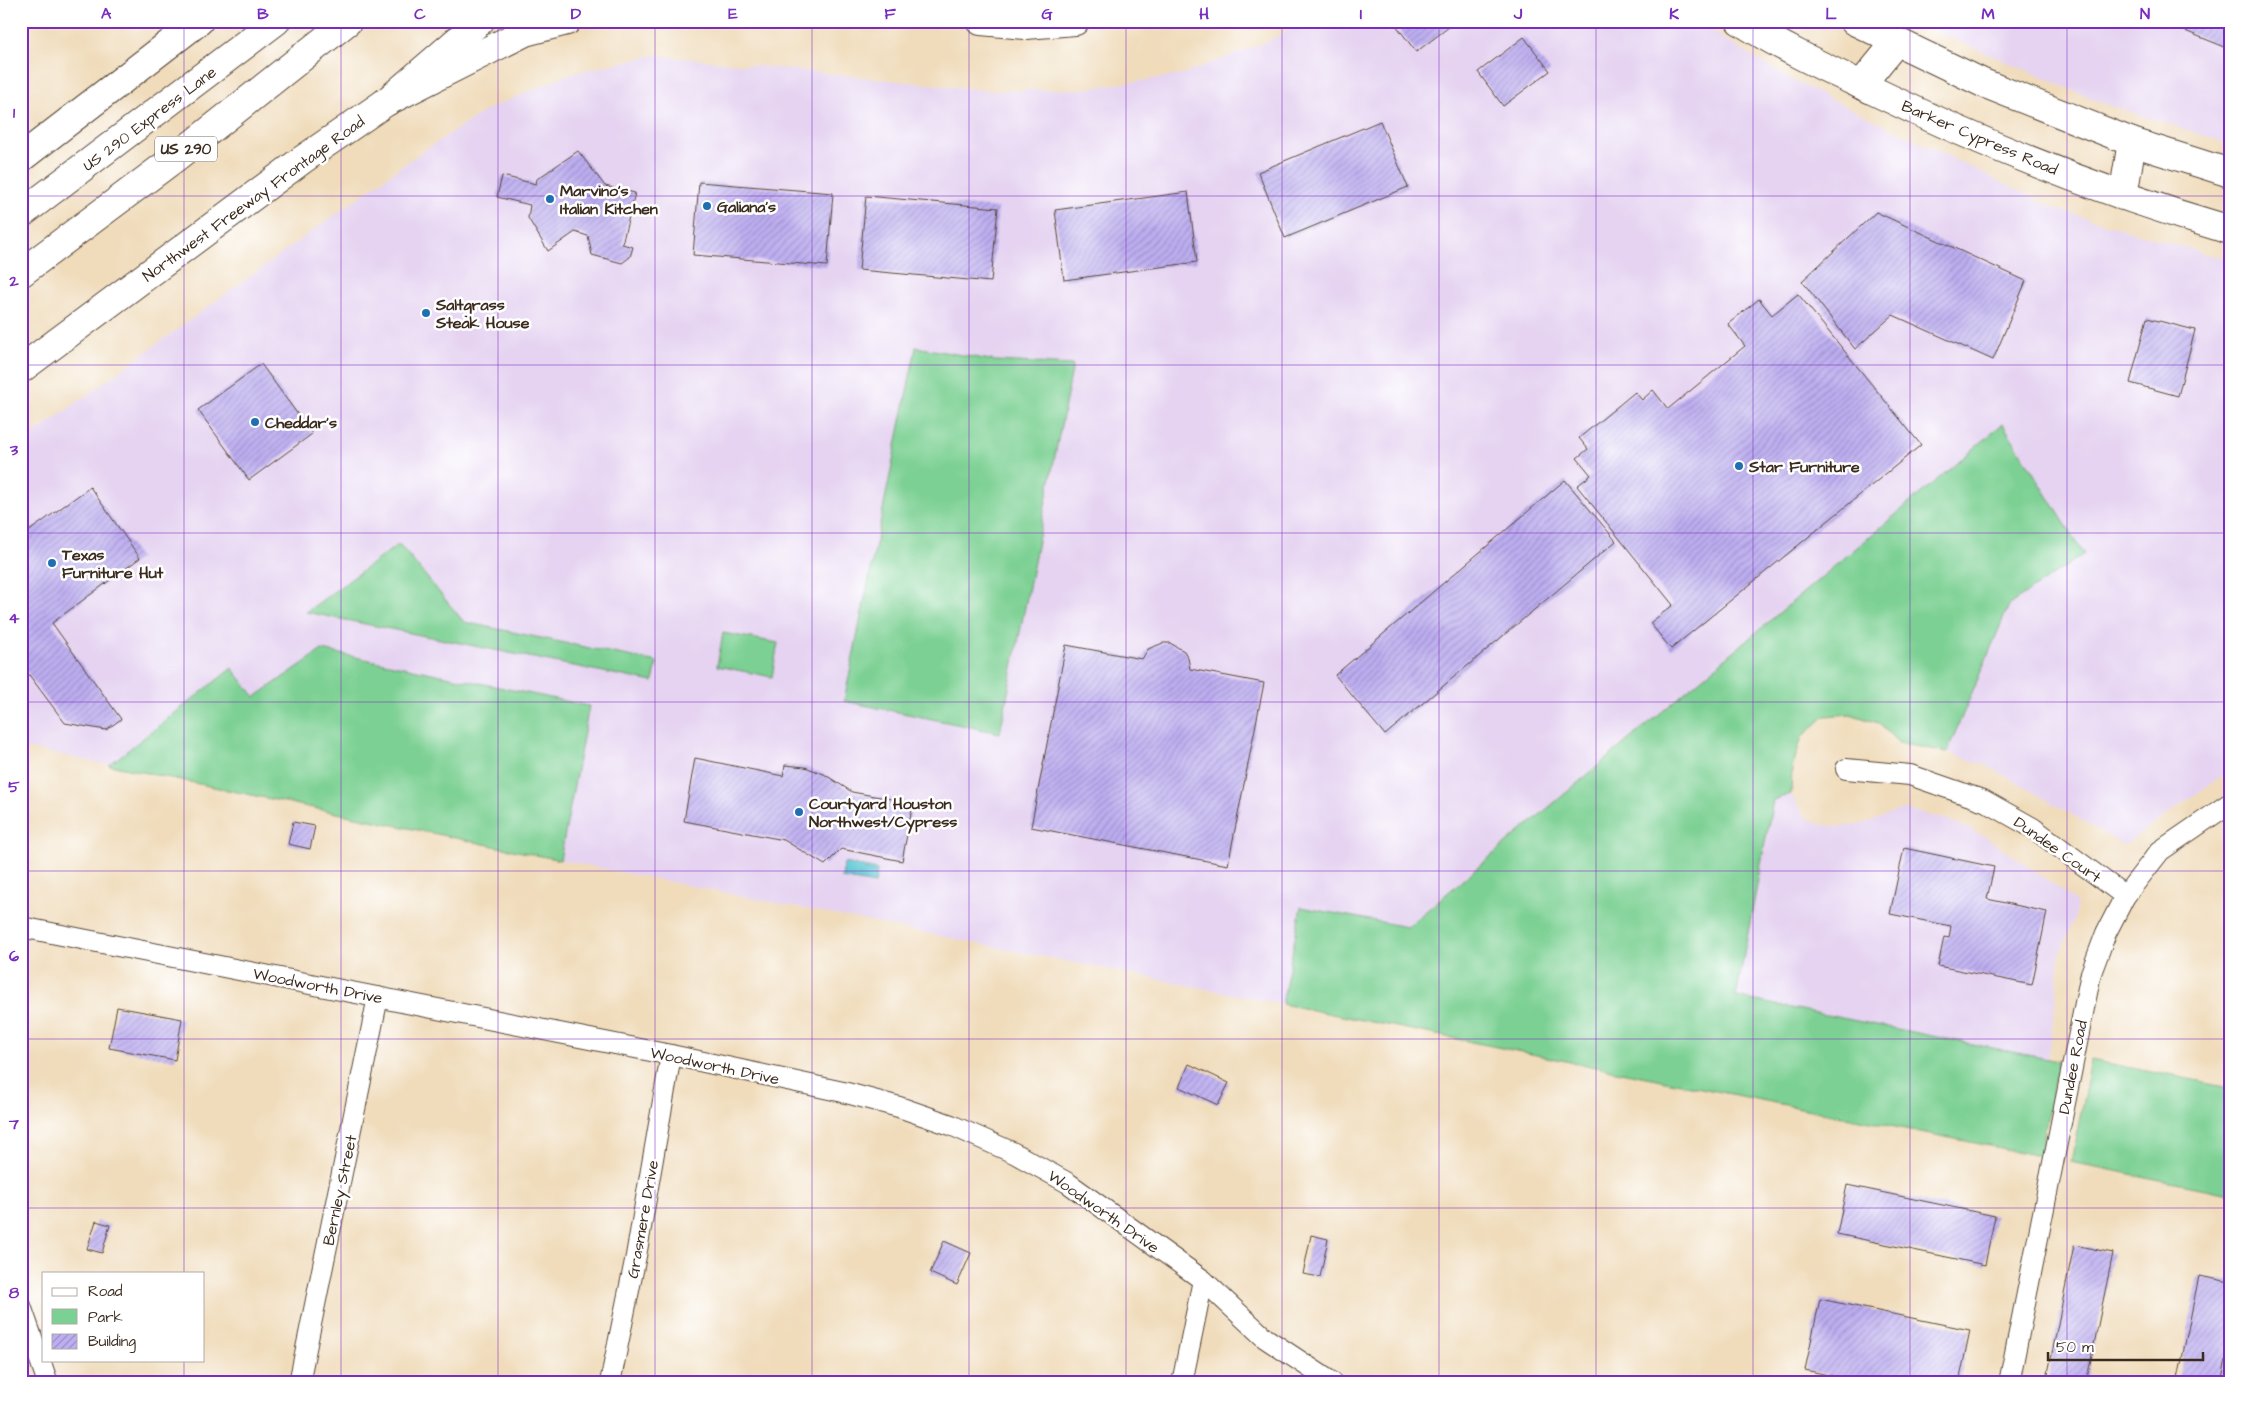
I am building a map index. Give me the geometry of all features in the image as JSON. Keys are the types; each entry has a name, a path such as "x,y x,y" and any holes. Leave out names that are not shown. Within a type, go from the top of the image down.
{"main road":[{"path":"21,158 199,21"},
{"name":"US 290 Express Lane","path":"21,214 276,21"},
{"name":"US 290","path":"21,273 174,158 348,21"},
{"name":"Northwest Freeway Frontage Road","path":"21,369 302,160 386,102 480,21"},
{"path":"386,102 525,32 568,21"},
{"path":"981,21 1026,25 1076,21"},
{"name":"Barker Cypress Road","path":"1740,21 1767,39 1939,123 2123,196 2230,230"},
{"path":"1854,21 1983,83 2132,142 2230,173"},
{"path":"1861,85 1896,42"},
{"path":"2123,196 2132,142"}],"street":[{"name":"Dundee Court","path":"1846,769 1910,775 1985,801 2034,828 2125,896"},
{"name":"Dundee Road","path":"2009,1383 2091,973 2106,933 2125,896 2160,851 2230,803"},
{"name":"Woodworth Drive","path":"21,927 671,1055 843,1092 899,1107 951,1125 1014,1153 1068,1183 1122,1220 1167,1256 1203,1280 1265,1338 1333,1383"},
{"name":"Bernley Street","path":"299,1383 378,997"},
{"name":"Grasmere Drive","path":"610,1383 636,1256 671,1055"},
{"path":"1182,1383 1203,1280"},
{"path":"21,1306 48,1383"}],"shaded area":[{"path":"1302,21 1694,21 1788,78 2056,209 2230,261 2230,770 2124,845 1990,767 1947,752 2009,605 2084,554 2003,424 1406,927 1301,908 1282,1004 560,860 588,706 255,697 231,668 109,765 21,747 21,443 410,160 486,110 569,74 654,55 993,91 1083,89 1181,75 1269,41","holes":["996,361 1073,366 844,700","399,544 464,622 656,662 653,682 307,613"]},
{"path":"1918,21 2230,21 2230,144 2103,103 1944,35"},
{"path":"1791,794 1804,816 1819,824 1841,827 1869,822 1895,811 1908,810 1948,820 1986,837 2059,888 2077,904 2076,914 2060,953 2047,1060 1736,997 1773,800"}],"green space":[{"path":"916,347 996,361 1073,365 1000,733 844,701"},
{"path":"2003,424 2084,554 2009,605 1947,752 1899,743 1878,723 1850,714 1825,716 1802,737 1792,768 1791,794 1773,800 1736,997 2058,1061 2040,1156 1282,1004 1301,907 1407,927"},
{"path":"399,544 464,622 657,662 653,682 306,612"},
{"path":"723,633 778,643 772,677 717,666"},
{"path":"322,650 589,706 560,860 109,765 232,668 255,697"},
{"path":"2091,1060 2230,1087 2230,1194 2071,1162"}],"water":[{"path":"844,863 877,870 875,884 842,878"}],"building":[{"path":"1393,21 1457,21 1416,52"},
{"path":"2177,21 2230,21 2230,49 2175,27"},
{"path":"1524,37 1550,71 1503,106 1478,72"},
{"path":"1380,121 1408,187 1285,238 1258,172"},
{"path":"578,151 605,186 635,193 622,244 633,247 630,257 622,263 592,255 588,236 575,232 548,251 528,218 530,205 497,197 502,176 536,184 537,179"},
{"path":"699,182 833,193 827,266 693,255"},
{"path":"1188,192 1197,262 1064,280 1055,210"},
{"path":"866,196 998,208 991,282 859,270"},
{"path":"1876,212 2026,281 1993,360 1893,315 1855,349 1802,281"},
{"name":"Star Furniture","path":"1798,294 1921,445 1671,649 1650,623 1673,605 1577,486 1591,475 1577,458 1588,449 1579,438 1635,392 1642,400 1653,390 1668,409 1745,346 1728,324 1759,299 1772,315"},
{"path":"2147,318 2195,330 2178,396 2130,383"},
{"name":"Cheddar's","path":"261,364 312,434 249,480 198,410"},
{"path":"1565,480 1616,541 1385,735 1335,675"},
{"path":"90,487 140,558 52,623 121,719 106,730 65,723 21,664 21,537"},
{"path":"1163,643 1170,643 1184,651 1188,658 1190,669 1264,683 1228,865 1031,827 1066,645 1142,659 1148,649"},
{"name":"Courtyard Houston Northwest/Cypress","path":"695,758 783,776 785,765 805,767 824,774 852,792 913,803 902,861 841,849 825,865 784,840 684,821"},
{"path":"293,822 315,826 310,849 288,844"},
{"path":"1904,848 1994,867 1987,899 2047,912 2032,985 1938,966 1944,937 1949,938 1951,926 1890,914"},
{"path":"117,1007 182,1019 175,1060 109,1048"},
{"path":"1189,1064 1229,1083 1218,1105 1179,1087"},
{"path":"1847,1185 1995,1216 1985,1265 1837,1234"},
{"path":"96,1221 110,1225 102,1253 87,1249"},
{"path":"1311,1235 1328,1239 1320,1277 1303,1274"},
{"path":"944,1241 971,1253 957,1285 930,1273"},
{"path":"2074,1245 2113,1253 2086,1383 2046,1383"},
{"path":"2199,1276 2230,1282 2230,1341 2221,1383 2177,1383"},
{"path":"1820,1299 1970,1330 1959,1383 1865,1383 1805,1370"}],"place":[{"name":"Marvino's Italian Kitchen","path":"550,199"},
{"name":"Galiana's","path":"707,206"},
{"name":"Saltgrass Steak House","path":"426,313"},
{"name":"Cheddar's","path":"255,422"},
{"name":"Star Furniture","path":"1739,466"},
{"name":"Texas Furniture Hut","path":"52,563"},
{"name":"Courtyard Houston Northwest/Cypress","path":"799,812"}]}
